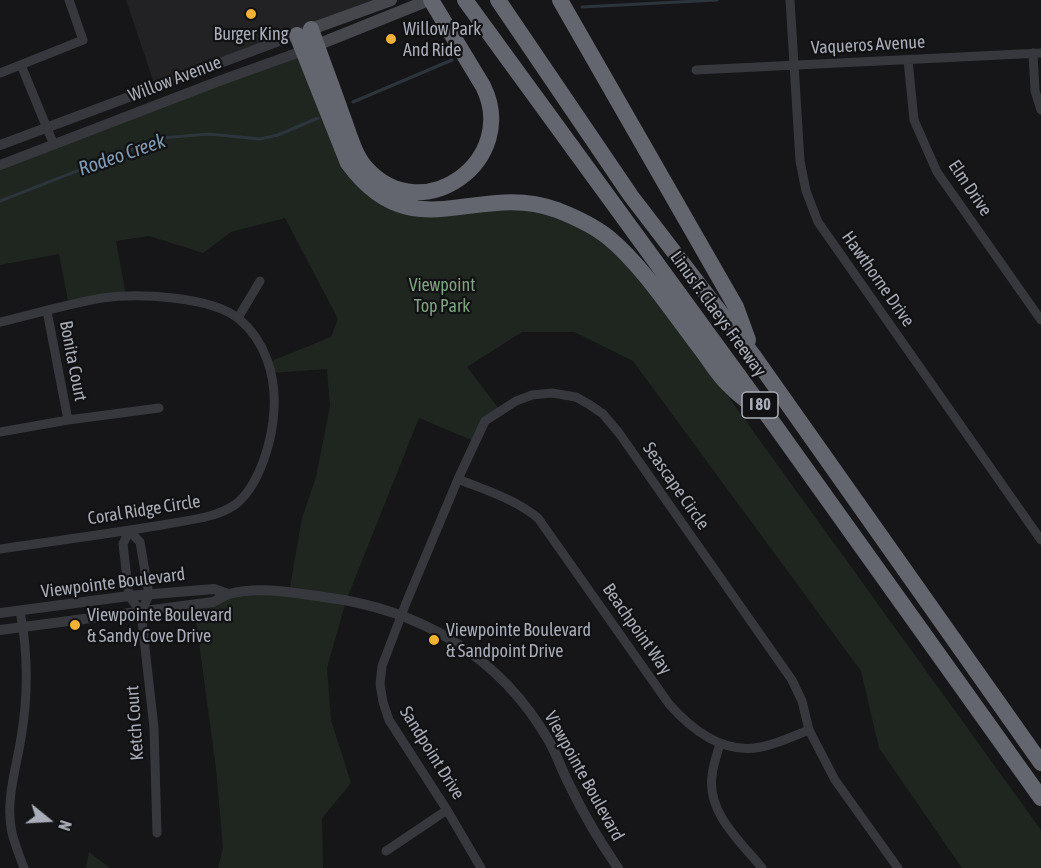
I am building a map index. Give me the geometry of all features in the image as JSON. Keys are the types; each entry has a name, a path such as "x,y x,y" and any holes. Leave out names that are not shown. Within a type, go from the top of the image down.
{"highway":[{"path":"310,48 354,149 366,169 396,189 412,193 432,191 456,181 476,165 483,153 491,128 490,99 430,0"},
{"path":"560,0 736,308 753,355"},
{"name":"Linus F. Claeys Freeway","path":"498,1 631,196 753,355 1041,763"},
{"name":"Linus F. Claeys Freeway","path":"470,7 776,427 1041,798"},
{"path":"304,32 348,163 359,179 373,191 391,202 433,211 502,202 526,203 554,208 579,218 608,237 633,262 728,384 776,427"}],"main road":[{"name":"Willow Avenue","path":"304,32 391,0"},
{"name":"Willow Avenue","path":"310,48 430,0"}],"street":[{"name":"Hawthorne Drive","path":"790,0 800,161 806,191 818,222 1041,540"},
{"path":"0,73 83,40 72,1"},
{"name":"Willow Avenue","path":"0,145 304,32"},
{"name":"Willow Avenue","path":"0,165 310,48"},
{"path":"1037,53 1035,92 1041,110"},
{"name":"Vaqueros Avenue","path":"696,70 1037,53"},
{"name":"Elm Drive","path":"908,60 914,120 937,172 1041,320"},
{"path":"21,65 54,145"},
{"path":"238,318 260,281"},
{"name":"Coral Ridge Circle","path":"0,322 102,298 136,295 165,297 210,306 238,318 255,336 269,362 274,406 272,435 253,483 236,503 213,516 129,531 0,549"},
{"name":"Bonita Court","path":"0,432 68,420 47,311"},
{"name":"Seascape Circle","path":"401,615 484,421 516,401 532,395 552,393 576,397 603,414 619,433 792,680 802,701 809,730 835,780 898,868"},
{"path":"68,420 159,408"},
{"name":"Beachpoint Way","path":"458,479 512,501 526,508 538,518 669,704 693,729 720,744 735,747 760,747 809,730"},
{"path":"129,531 140,542 149,595 141,612 129,596 123,544 129,531"},
{"name":"Viewpointe Boulevard","path":"0,613 129,596 214,589 228,594"},
{"name":"Viewpointe Boulevard","path":"0,630 213,602 228,594 264,591 337,598 401,615 438,632 472,652 501,677 528,709 549,742 590,827 618,868"},
{"path":"20,611 26,688 21,738 10,789 12,833 24,868"},
{"name":"Ketch Court","path":"141,612 154,728 157,832"},
{"name":"Sandpoint Drive","path":"401,615 382,666 383,702 389,720 481,868"},
{"path":"720,744 712,775 711,790 715,804 721,817 762,868"},
{"path":"386,851 447,810"}],"shaded area":[{"path":"126,0 391,0 155,86"}],"green space":[{"name":"Viewpoint Top Park","path":"303,51 391,202 502,202 589,225 590,235 622,259 709,370 1041,830 1041,868 962,868 879,748 861,671 633,361 574,332 522,332 467,367 500,410 474,441 419,418 346,601 327,668 331,720 351,783 322,818 323,868 218,868 223,848 216,769 194,605 228,594 289,593 302,518 316,477 330,406 327,369 271,373 269,362 331,337 338,319 285,218 231,232 203,253 149,236 116,241 126,296 69,306 59,254 0,265 0,165"},
{"path":"89,852 110,868 86,868"}],"waterway":[{"name":"Rodeo Creek","path":"582,7 717,0"},
{"name":"Rodeo Creek","path":"353,102 452,60"},
{"name":"Rodeo Creek","path":"0,201 161,138 209,134 260,139 278,135 318,118"}],"place":[{"name":"Burger King","path":"251,14"},
{"name":"Willow Park And Ride","path":"391,39"},
{"name":"Viewpointe Boulevard & Sandy Cove Drive","path":"75,625"},
{"name":"Viewpointe Boulevard & Sandpoint Drive","path":"434,640"}]}
